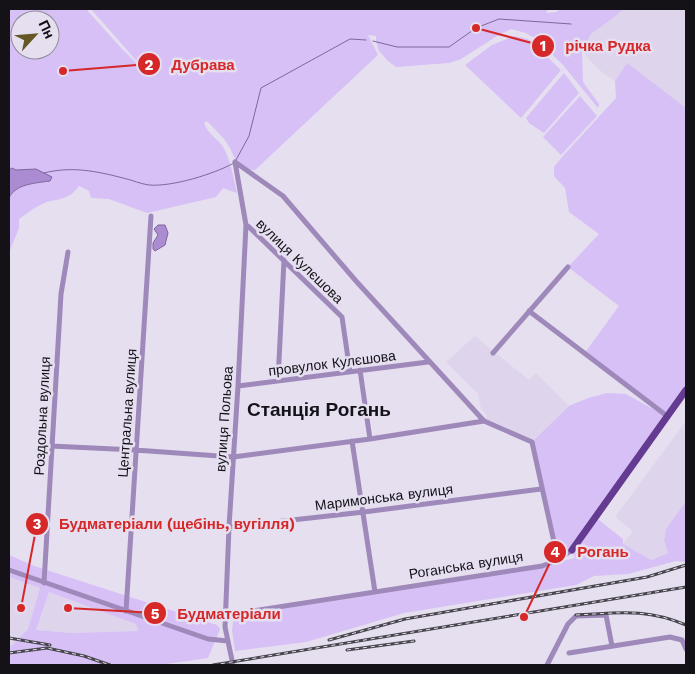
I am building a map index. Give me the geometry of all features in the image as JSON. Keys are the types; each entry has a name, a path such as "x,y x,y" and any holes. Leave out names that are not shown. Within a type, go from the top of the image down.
{"main road":[{"name":"Роганська вулиця","path":"572,550 686,390"}],"street":[{"name":"вулиця Польова","path":"233,665 225,627 246,225 235,162 284,196 428,362"},
{"name":"Центральна вулиця","path":"126,611 151,216"},
{"name":"вулиця Кулєшова","path":"246,225 342,317 350,372"},
{"name":"Роздольна вулиця","path":"44,582 61,294 68,252"},
{"path":"278,381 284,260"},
{"path":"493,353 568,267"},
{"path":"529,312 666,416"},
{"path":"428,362 484,421 532,442 558,560"},
{"name":"провулок Кулєшова","path":"238,386 428,362"},
{"path":"360,370 370,439"},
{"path":"51,446 233,457 370,439 484,421"},
{"path":"352,441 376,592"},
{"name":"Маримонська вулиця","path":"229,527 364,512 541,488"},
{"name":"Роганська вулиця","path":"226,615 542,566 558,560 572,550"},
{"path":"9,570 208,639 228,641"},
{"path":"548,665 568,624 576,616 606,615 612,646"},
{"path":"569,653 673,636 682,640 686,649"}],"shaded area":[{"path":"9,9 86,9 123,50 148,74 91,9 548,9 546,13 556,12 561,9 623,9 591,34 582,51 583,82 599,104 598,108 563,65 536,39 526,33 511,29 461,59 449,63 396,67 379,51 376,36 368,35 378,55 255,170 248,170 240,166 224,139 207,121 204,123 226,152 237,193 223,188 216,197 147,213 109,199 91,198 89,191 79,186 70,195 40,205 19,219 19,228 9,253 9,198 12,193 21,187 49,181 36,169 16,170 12,168 9,170"},
{"path":"623,9 686,9 686,108 627,64 615,81 598,69 582,51 591,34"},
{"path":"514,36 528,39 561,70 521,118 465,65 492,45"},
{"path":"627,63 686,108 686,390 595,517 623,539 623,544 651,560 668,553 664,540 666,529 686,501 686,562 676,561 628,574 594,576 576,585 404,613 306,642 235,651 232,630 234,614 542,566 575,558 572,550 558,560 532,442 569,406 607,393 626,394 662,414 584,354 619,306 568,267 599,234 569,212 565,188 554,176 554,167 616,98 615,81"},
{"path":"564,73 579,93 544,133 529,123 526,118"},
{"path":"580,96 597,116 561,155 543,137"},
{"path":"12,168 16,170 36,169 52,177 50,181 21,187 12,193 9,198 9,170"},
{"path":"158,225 165,225 168,233 165,245 155,251 153,243 158,235 154,229"},
{"path":"475,336 529,380 536,373 569,406 532,442 484,421 487,416 481,408 478,394 446,362"},
{"path":"686,421 686,501 666,529 664,540 668,553 650,560 623,544 633,531 615,517"},
{"path":"9,555 34,566 217,625 220,629 208,658 160,665 9,665 9,648 28,629 40,588 9,577","holes":["49,592 136,624 138,631 72,633 36,630"]},
{"path":"9,577 40,588 28,629 9,648"},
{"path":"49,592 137,624 138,631 72,633 36,630"}],"waterway":[{"path":"373,41 397,47 449,47 476,28 499,19 571,24"},
{"path":"236,160 249,136 261,88 350,39 366,40"},
{"path":"44,173 84,170 158,185 193,179 234,163"}],"railway":[{"path":"329,640 405,619 647,577 686,565"},
{"path":"213,665 686,587"},
{"path":"576,615 645,614 686,625"},
{"path":"9,638 50,645"},
{"path":"347,650 414,641"},
{"path":"9,653 47,648 84,656 110,665"}],"place":[{"name":"річка Рудка","path":"476,28"},
{"name":"Дубрава","path":"63,71"},
{"name":"Будматеріали (щебінь, вугілля)","path":"21,608"},
{"name":"Будматеріали","path":"68,608"},
{"name":"Рогань","path":"524,617"}],"district":[{"name":"Станція Рогань","path":"319,409"}]}
